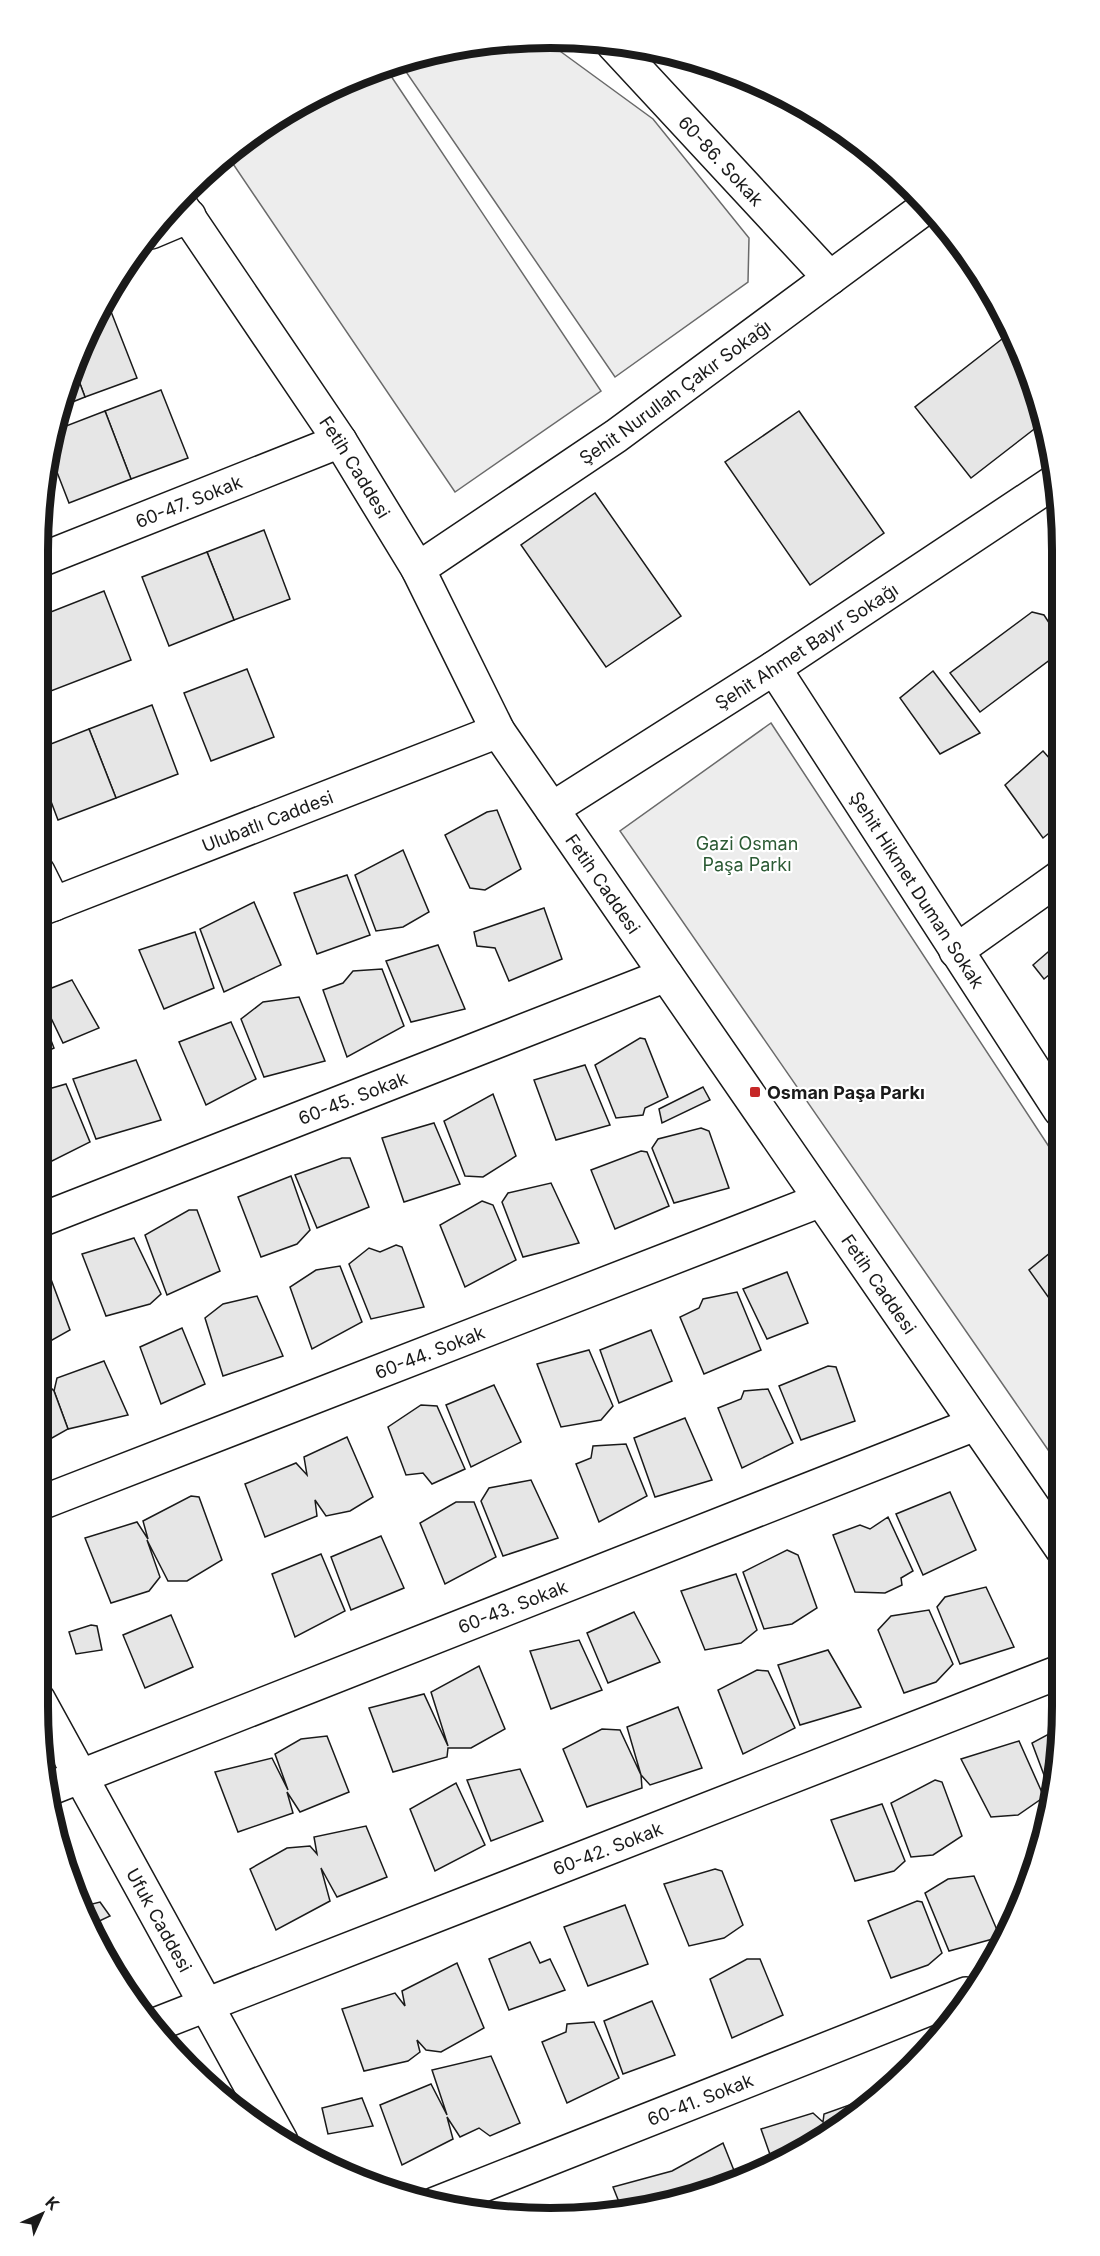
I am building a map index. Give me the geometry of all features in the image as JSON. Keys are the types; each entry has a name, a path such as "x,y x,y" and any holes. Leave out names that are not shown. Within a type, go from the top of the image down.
{"street":[{"name":"60-86. Sokak","path":"621,53 830,278"},
{"name":"Fetih Caddesi","path":"183,208 340,441 418,569 498,731 1052,1535"},
{"name":"Şehit Nurullah Çakır Sokağı","path":"418,569 616,436 920,211"},
{"name":"60-47. Sokak","path":"48,557 340,441"},
{"name":"Şehit Ahmet Bayır Sokağı","path":"552,808 774,668 1048,486"},
{"name":"Şehit Hikmet Duman Sokak","path":"774,668 1052,1098"},
{"name":"Ulubatlı Caddesi","path":"48,906 498,731"},
{"path":"956,951 1052,883"},
{"name":"60-45. Sokak","path":"48,1217 666,975"},
{"name":"60-44. Sokak","path":"48,1500 821,1200"},
{"name":"60-43. Sokak","path":"65,1783 975,1424"},
{"name":"60-42. Sokak","path":"161,2022 1052,1675"},
{"name":"Ufuk Caddesi","path":"49,1733 65,1783 207,2004 271,2123"},
{"name":"60-41. Sokak","path":"451,2198 959,1997"}],"shaded area":[{"path":"556,48 653,119 749,238 748,282 615,377 405,70 484,52"},
{"path":"390,75 601,391 455,492 232,162 299,115 358,86"},
{"name":"Gazi Osman Paşa Parkı","path":"771,723 1052,1151 1052,1456 620,831"}],"building":[{"path":"110,309 137,378 85,397 78,379"},
{"path":"1004,337 1014,358 1037,427 971,478 915,407"},
{"path":"78,379 85,397 71,403"},
{"path":"161,390 188,458 131,479 105,411"},
{"path":"105,411 131,479 69,503 55,467 63,427"},
{"path":"799,411 884,533 810,585 725,462"},
{"path":"595,493 681,616 606,667 521,545"},
{"path":"264,530 290,599 234,620 207,552"},
{"path":"207,552 234,620 169,646 142,577"},
{"path":"104,591 131,660 48,692 48,613"},
{"path":"1032,612 1044,615 1052,627 1052,658 980,712 950,673"},
{"path":"247,669 274,737 211,761 184,693"},
{"path":"933,671 980,733 940,754 900,698"},
{"path":"152,705 178,774 116,798 89,729"},
{"path":"89,729 116,798 58,820 48,794 48,745"},
{"path":"1043,751 1052,761 1052,831 1043,838 1005,785"},
{"path":"497,810 521,869 485,890 470,888 445,835 487,812"},
{"path":"403,850 429,912 403,927 376,931 355,875"},
{"path":"347,875 370,935 317,954 294,893"},
{"path":"254,902 281,965 224,992 200,929"},
{"path":"544,908 562,959 509,981 495,948 477,946 474,932"},
{"path":"195,932 214,988 164,1009 139,950"},
{"path":"438,945 465,1009 411,1022 386,961"},
{"path":"1048,952 1052,957 1052,972 1044,979 1033,965"},
{"path":"382,969 404,1026 347,1057 323,990 343,983 353,971"},
{"path":"72,980 99,1028 63,1043 48,1012 48,989"},
{"path":"299,997 325,1061 264,1077 241,1019 263,1002"},
{"path":"231,1022 256,1079 206,1105 179,1042"},
{"path":"48,1033 54,1048 48,1051"},
{"path":"640,1038 645,1039 668,1097 645,1108 643,1115 616,1118 595,1065"},
{"path":"136,1060 161,1120 96,1139 73,1079"},
{"path":"585,1065 610,1125 556,1140 534,1080"},
{"path":"66,1084 90,1142 48,1163 48,1089"},
{"path":"703,1087 710,1100 662,1123 659,1109"},
{"path":"493,1094 516,1156 483,1177 465,1176 444,1121"},
{"path":"434,1123 460,1184 404,1202 382,1138"},
{"path":"701,1128 709,1131 729,1188 674,1203 652,1148 658,1139"},
{"path":"641,1151 647,1152 669,1206 615,1229 591,1170"},
{"path":"342,1158 350,1158 369,1207 317,1228 295,1175"},
{"path":"291,1176 310,1230 297,1244 261,1257 238,1197"},
{"path":"551,1183 579,1243 523,1257 502,1202 508,1193"},
{"path":"482,1201 493,1205 516,1260 465,1287 440,1225"},
{"path":"189,1210 197,1210 220,1271 167,1295 145,1235"},
{"path":"134,1238 161,1294 150,1304 106,1316 82,1254"},
{"path":"396,1245 402,1247 424,1307 371,1319 349,1264 369,1248 380,1252"},
{"path":"1052,1251 1052,1302 1029,1270"},
{"path":"340,1266 362,1322 312,1349 290,1287 316,1270"},
{"path":"48,1271 70,1330 48,1342"},
{"path":"787,1272 808,1323 767,1339 743,1289"},
{"path":"737,1292 761,1350 704,1374 680,1317 699,1308 703,1299"},
{"path":"257,1296 283,1356 223,1376 205,1318 223,1304"},
{"path":"182,1328 205,1384 161,1404 140,1347"},
{"path":"651,1330 672,1381 619,1403 600,1350"},
{"path":"589,1350 613,1406 601,1420 561,1427 537,1364"},
{"path":"104,1361 128,1415 68,1429 54,1391 57,1378"},
{"path":"828,1366 836,1367 855,1421 801,1440 779,1386"},
{"path":"48,1385 54,1391 68,1429 48,1440"},
{"path":"494,1385 521,1442 471,1467 446,1405"},
{"path":"768,1389 793,1443 742,1468 718,1408 741,1399 744,1391"},
{"path":"421,1405 437,1406 465,1469 432,1484 423,1473 406,1475 388,1427"},
{"path":"685,1418 712,1480 655,1497 634,1438"},
{"path":"347,1437 373,1497 350,1511 326,1516 315,1500 317,1516 265,1537 245,1484 296,1463 307,1475 304,1457"},
{"path":"626,1444 647,1496 599,1522 576,1464 591,1458 593,1446"},
{"path":"531,1480 558,1538 503,1556 481,1501 489,1488"},
{"path":"950,1492 976,1550 923,1575 896,1514"},
{"path":"191,1496 199,1497 222,1560 187,1581 168,1581 147,1540 160,1577 149,1591 111,1603 85,1538 137,1522 148,1539 143,1521"},
{"path":"456,1502 474,1502 496,1557 445,1584 420,1523"},
{"path":"888,1517 913,1571 901,1578 902,1585 885,1593 855,1592 833,1535 860,1525 870,1529"},
{"path":"381,1536 404,1588 351,1610 331,1557"},
{"path":"787,1550 798,1555 817,1608 792,1624 764,1629 743,1572"},
{"path":"321,1554 345,1611 295,1637 272,1574"},
{"path":"736,1574 757,1630 741,1643 705,1650 681,1591"},
{"path":"986,1587 1014,1647 960,1664 937,1607 945,1597"},
{"path":"929,1610 953,1664 936,1682 904,1693 878,1630 891,1616"},
{"path":"634,1612 660,1662 608,1683 587,1633"},
{"path":"171,1615 193,1667 145,1688 123,1635"},
{"path":"91,1625 97,1626 102,1650 76,1654 69,1632"},
{"path":"579,1640 602,1690 551,1709 530,1651"},
{"path":"828,1650 861,1707 800,1725 778,1665"},
{"path":"479,1666 505,1729 471,1748 448,1748 447,1757 393,1772 369,1708 424,1694 448,1746 431,1692"},
{"path":"757,1670 768,1671 795,1728 743,1754 718,1690"},
{"path":"678,1707 702,1768 650,1785 641,1775 627,1727"},
{"path":"602,1729 620,1730 641,1775 642,1788 587,1807 563,1749"},
{"path":"1051,1733 1046,1781 1032,1743"},
{"path":"327,1736 349,1792 300,1812 287,1792 293,1813 238,1832 215,1772 272,1758 288,1790 275,1754 301,1739"},
{"path":"1019,1741 1043,1798 1018,1815 991,1817 961,1759"},
{"path":"520,1769 543,1821 491,1841 467,1780"},
{"path":"935,1780 942,1782 962,1836 933,1855 911,1857 891,1803"},
{"path":"456,1783 485,1845 435,1871 410,1809"},
{"path":"882,1804 905,1861 894,1871 855,1881 831,1820"},
{"path":"366,1826 387,1877 337,1897 321,1868 330,1901 276,1930 250,1869 287,1848 310,1846 317,1854 314,1837"},
{"path":"715,1869 722,1871 743,1925 724,1938 689,1946 664,1884"},
{"path":"974,1876 998,1932 995,1938 949,1951 925,1893 948,1879"},
{"path":"917,1901 922,1902 942,1953 928,1965 891,1978 868,1921"},
{"path":"100,1902 110,1916 97,1922 89,1905"},
{"path":"625,1905 648,1964 588,1986 564,1927"},
{"path":"530,1942 540,1963 550,1959 565,1990 509,2010 489,1959"},
{"path":"747,1959 760,1959 783,2015 732,2038 710,1979"},
{"path":"457,1963 484,2028 441,2052 426,2050 417,2040 420,2052 408,2061 364,2071 342,2009 395,1993 405,2006 402,1991"},
{"path":"652,2001 675,2055 623,2074 604,2021"},
{"path":"594,2022 619,2078 567,2103 542,2042 566,2032 567,2024"},
{"path":"491,2056 520,2123 490,2136 479,2128 460,2137 447,2117 453,2139 402,2165 380,2105 431,2084 447,2115 432,2070"},
{"path":"362,2098 373,2126 328,2134 322,2108"},
{"path":"859,2102 801,2141 771,2157 761,2129 813,2113 823,2122 824,2114"},
{"path":"723,2143 735,2173 680,2191 620,2203 613,2187 672,2171"}],"place":[{"name":"Osman Paşa Parkı","path":"755,1092"}]}
